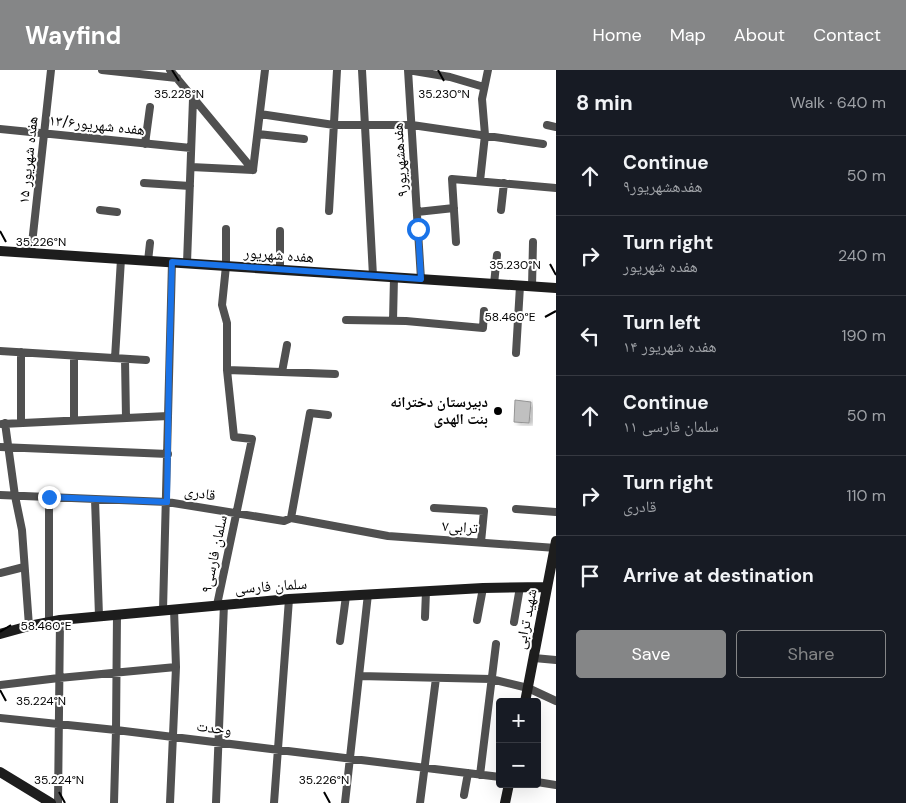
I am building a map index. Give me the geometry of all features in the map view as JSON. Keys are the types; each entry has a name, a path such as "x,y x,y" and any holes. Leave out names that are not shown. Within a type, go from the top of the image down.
{"street":[{"name":"هفده شهریور ۱۵","path":"31,253 51,70"},
{"path":"102,70 177,78"},
{"path":"170,70 254,170"},
{"path":"254,170 265,70"},
{"path":"329,212 337,70"},
{"path":"362,70 373,276"},
{"path":"408,70 450,77 484,87"},
{"name":"هفدهشهریور۹","path":"408,70 421,279"},
{"path":"459,80 460,70"},
{"path":"480,181 485,136 482,99 488,70"},
{"path":"187,263 193,99"},
{"path":"145,144 150,107"},
{"path":"260,114 334,125 412,125 543,144"},
{"path":"547,125 556,127"},
{"name":"هفده شهریور۱۳/۶","path":"0,129 191,148"},
{"path":"258,134 304,139"},
{"path":"191,167 254,170"},
{"path":"456,242 452,179 556,188"},
{"path":"144,183 190,186"},
{"path":"501,210 504,183"},
{"path":"417,212 454,208"},
{"path":"100,210 117,212"},
{"path":"226,229 226,266 222,305 227,323 227,370 335,374"},
{"path":"280,231 280,270"},
{"path":"532,287 533,242"},
{"path":"148,261 150,243"},
{"name":"هفده شهریور","path":"0,251 556,288"},
{"path":"494,284 497,255"},
{"path":"115,358 121,259"},
{"path":"170,803 176,667 169,609 167,502 172,262"},
{"path":"394,277 394,321"},
{"path":"516,353 520,286"},
{"path":"346,320 406,321 483,328 484,311"},
{"path":"282,372 287,344"},
{"path":"0,351 146,360"},
{"path":"21,352 22,423"},
{"path":"74,356 74,420"},
{"path":"125,359 126,418"},
{"name":"سلمان فارسی۹","path":"216,803 219,743 220,605 236,513 252,440 234,437 227,370"},
{"path":"291,518 310,413 328,414"},
{"path":"28,626 22,530 4,448 2,423 168,416"},
{"path":"4,448 168,454"},
{"name":"قادری","path":"0,495 167,502 284,521 291,518 363,531"},
{"path":"48,622 49,497"},
{"path":"95,499 99,616"},
{"path":"434,508 484,512 481,542"},
{"path":"516,509 556,512"},
{"name":"ترابی۷","path":"363,531 388,536 556,546"},
{"name":"شهید ترابی","path":"526,698 556,546"},
{"path":"0,573 24,567"},
{"name":"سلمان فارسی","path":"0,634 48,622 117,614 289,599 520,587 551,578"},
{"path":"514,622 520,587"},
{"path":"478,620 483,588"},
{"path":"425,617 426,591"},
{"path":"346,803 368,594"},
{"path":"340,641 346,596"},
{"path":"274,803 289,599"},
{"path":"114,803 117,614"},
{"path":"58,803 60,620"},
{"path":"480,775 496,644"},
{"path":"534,658 556,660"},
{"path":"0,685 176,667"},
{"path":"359,676 491,679 528,688 556,701"},
{"path":"420,803 436,678"},
{"name":"وحدت","path":"0,718 116,730 496,777"},
{"path":"0,772 51,803"},
{"path":"464,795 468,774"},
{"path":"541,783 556,785"},
{"path":"506,803 508,788"}],"building":[{"path":"515,400 531,402 529,423 514,422"}],"place":[{"name":"دبیرستان دخترانه بنت الهدی","path":"498,411"}],"route":[{"path":"49,497 167,502 172,262 421,279 418,229"}]}
